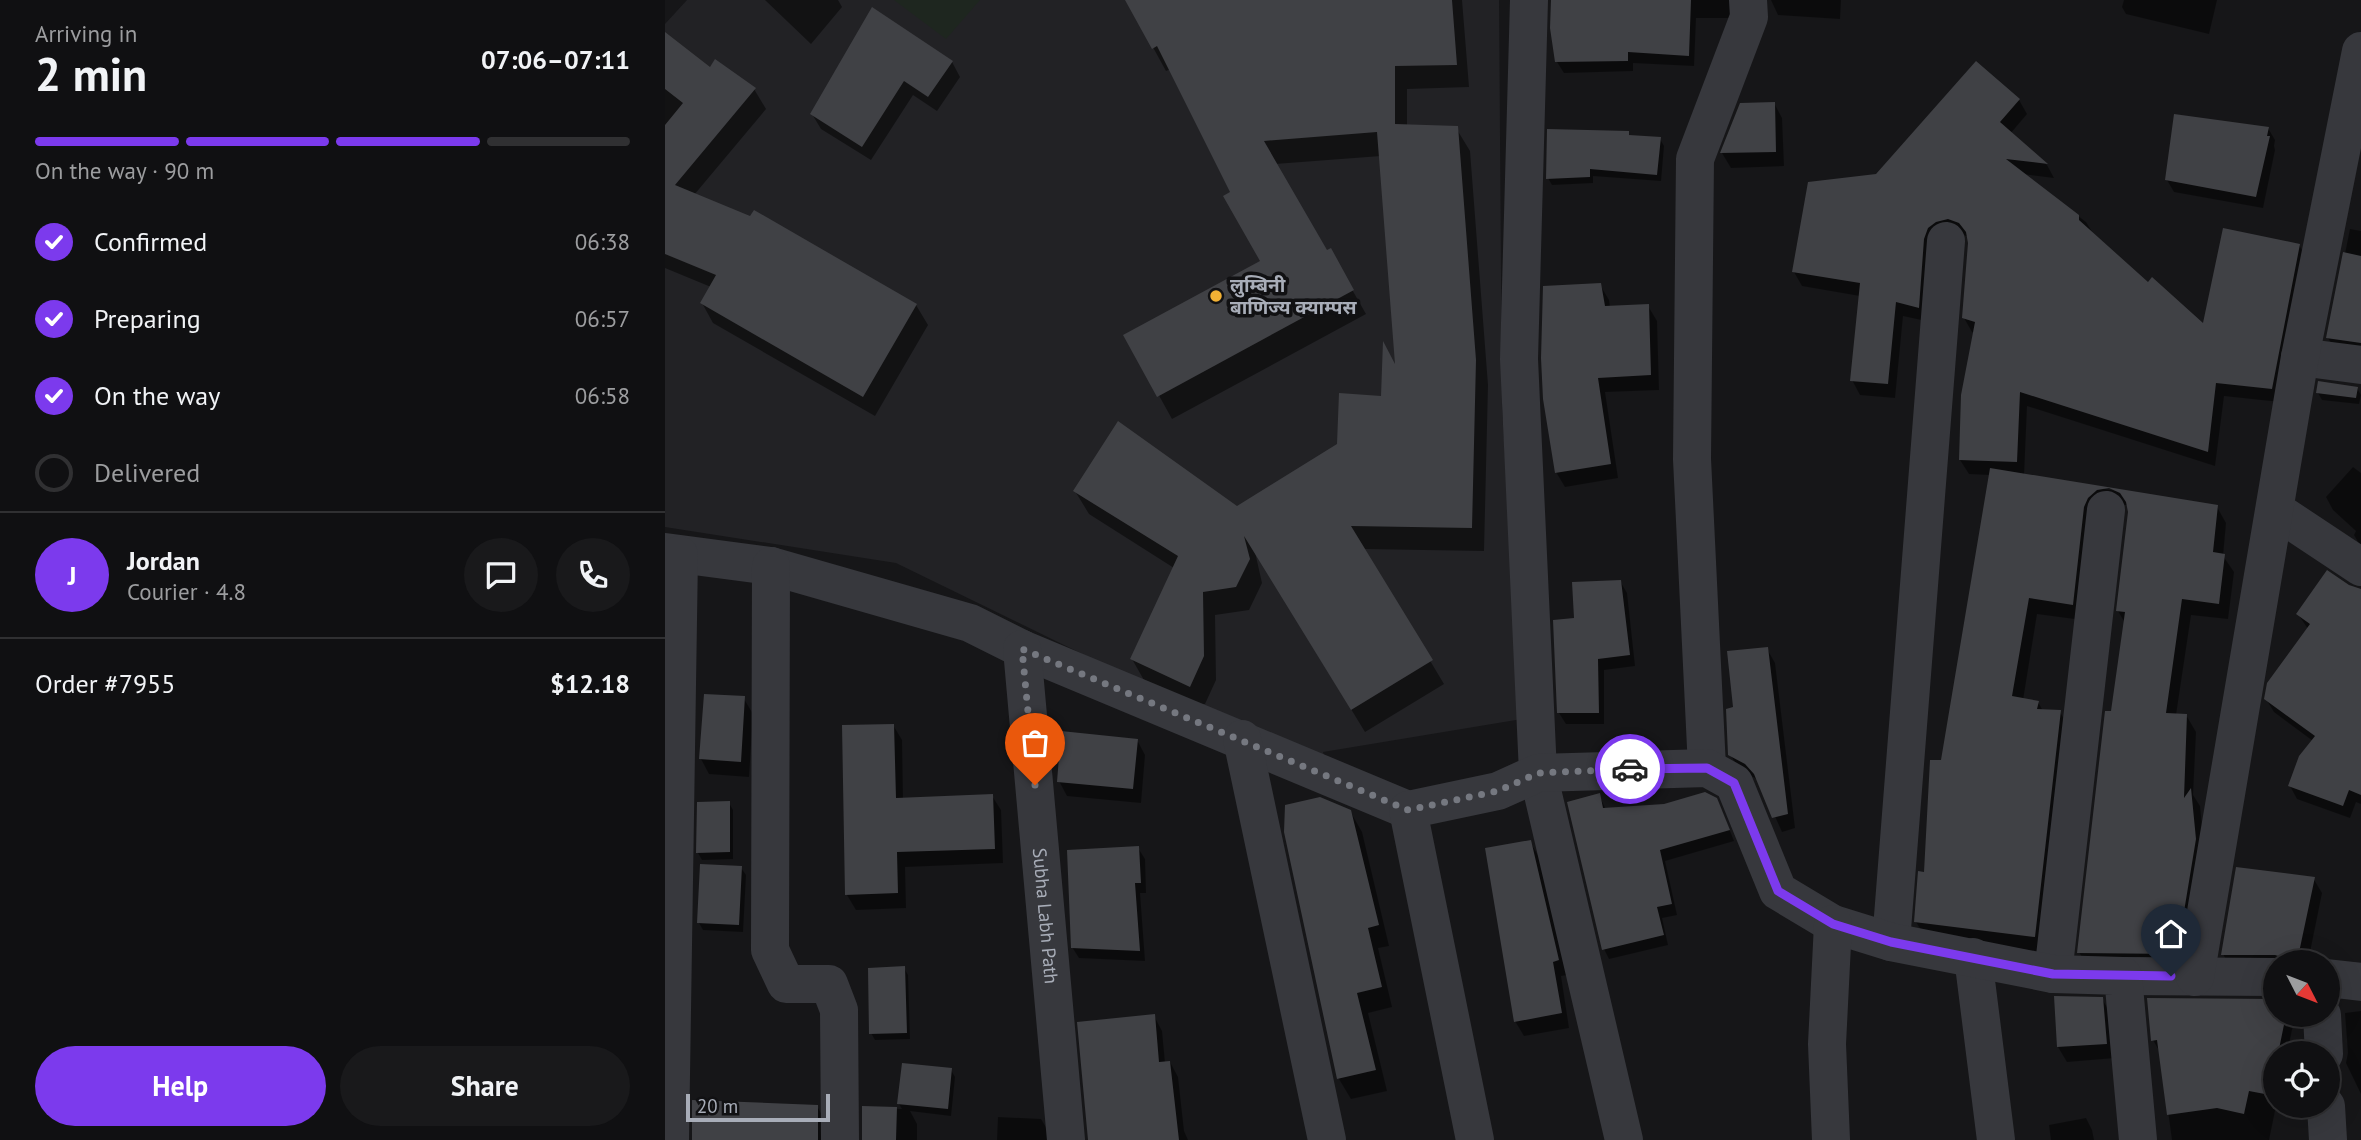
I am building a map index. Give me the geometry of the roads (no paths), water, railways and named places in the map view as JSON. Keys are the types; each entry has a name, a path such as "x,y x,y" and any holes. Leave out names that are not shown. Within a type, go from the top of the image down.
{"street":[{"path":"1529,0 1519,359 1538,773 1624,1140"},
{"path":"1707,768 1692,459 1695,159 1749,17 1748,0"},
{"path":"2195,977 2301,357 2361,51"},
{"path":"1891,942 1946,241"},
{"path":"2301,357 2361,365"},
{"path":"2053,974 2106,510"},
{"path":"2274,510 2361,567"},
{"path":"670,1140 672,553 771,566 970,623 1022,649 1408,810 1498,791 1538,773 1707,768 1734,783 1778,891 1833,924 1891,942 2053,974 2263,977"},
{"path":"771,566 770,950 786,984 829,984 839,1010 840,1140"},
{"name":"Subha Labh Path","path":"1022,649 1066,1140"},
{"path":"1242,739 1327,1140"},
{"path":"1408,810 1475,1140"},
{"path":"1831,1140 1827,1044 1833,924"},
{"path":"1973,957 1996,1140"},
{"path":"2123,976 2138,1140"},
{"path":"2340,980 2361,982"},
{"path":"2327,1118 2328,1140"}],"place":[{"name":"लुम्बिनी बाणिज्य क्याम्पस","path":"1216,296"}]}
